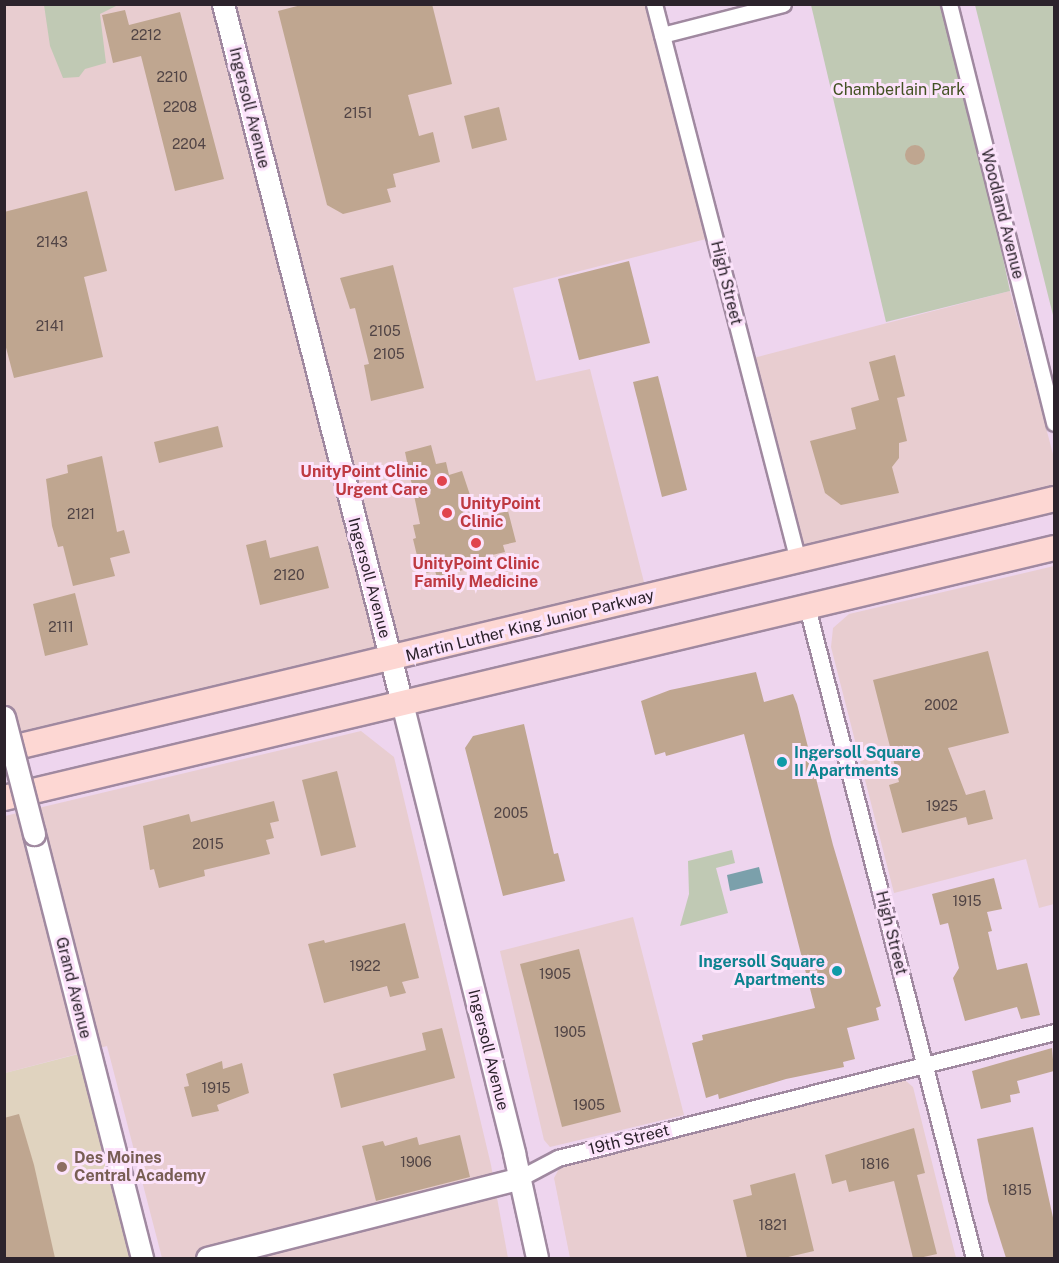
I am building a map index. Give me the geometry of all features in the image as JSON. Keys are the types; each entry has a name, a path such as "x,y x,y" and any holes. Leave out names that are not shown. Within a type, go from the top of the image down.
{"main road":[{"name":"Ingersoll Avenue","path":"223,4 402,703 520,1178 537,1258"},
{"name":"Martin Luther King Junior Parkway","path":"4,750 391,660 1054,499"},
{"path":"4,798 1054,548"},
{"name":"Grand Avenue","path":"4,717 142,1258"},
{"name":"19th Street","path":"207,1258 520,1178"}],"street":[{"name":"High Street","path":"654,4 798,561"},
{"path":"662,35 783,4"},
{"name":"Woodland Avenue","path":"949,4 1054,423"},
{"name":"High Street","path":"807,607 974,1258"},
{"name":"19th Street","path":"520,1178 558,1158 1054,1032"}],"shaded area":[{"path":"4,5 654,5 714,237 513,288 536,381 590,369 648,598 5,750"},
{"path":"1010,291 1054,458 1054,499 798,561 746,360"},
{"path":"1054,566 1054,904 1039,908 1026,859 894,893 831,647 833,628 849,614"},
{"path":"361,731 394,757 491,1165 508,1258 162,1258 107,1046 5,1073 5,816"},
{"path":"759,867 763,883 730,891 727,875"},
{"path":"633,917 684,1115 550,1147 544,1140 500,951"},
{"name":"Des Moines Central Academy","path":"90,1051 142,1258 5,1258 5,1073"},
{"path":"898,1081 906,1081 913,1087 956,1258 570,1258 554,1178 560,1167"}],"green space":[{"path":"44,5 118,5 100,14 106,63 85,69 79,77 63,78 50,46"},
{"name":"Chamberlain Park","path":"811,5 949,5 1010,291 886,322"},
{"path":"975,5 1054,5 1054,319"},
{"path":"732,850 735,863 716,868 728,913 680,926 689,894 688,861"}],"building":[{"path":"305,4 432,4 452,84 408,95 419,136 433,132 440,162 393,174 396,187 387,189 391,202 343,214 327,205 278,11"},
{"path":"125,10 129,25 180,12 224,179 175,191 141,56 113,63 102,15"},
{"path":"499,107 507,140 472,149 464,116"},
{"path":"911,145 919,145 925,151 925,159 919,165 911,165 905,159 905,151"},
{"path":"87,191 107,271 84,277 103,357 14,378 4,340 4,212"},
{"path":"629,261 650,343 579,360 558,279"},
{"path":"393,265 424,388 371,401 364,365 369,364 355,308 350,309 340,278"},
{"path":"895,355 905,396 897,398 907,441 899,443 899,458 892,467 899,493 841,505 825,493 810,441 856,429 851,408 879,400 869,362"},
{"path":"658,376 687,490 662,497 633,382"},
{"path":"218,426 223,447 159,463 154,442"},
{"name":"UnityPoint Clinic","path":"431,445 436,464 446,462 449,475 462,471 478,519 508,511 516,542 503,545 505,552 488,556 489,563 437,577 435,571 426,573 423,563 419,564 413,539 416,538 413,525 420,524 405,452"},
{"path":"102,456 117,532 124,530 130,553 110,558 115,576 73,586 63,546 58,547 52,526 46,479 68,473 67,465"},
{"path":"266,540 270,558 318,546 329,588 260,605 246,545"},
{"path":"75,593 88,645 45,656 33,604"},
{"path":"988,651 1009,733 948,748 966,795 985,790 993,819 968,825 966,817 902,833 889,785 899,782 873,680"},
{"path":"756,672 764,702 793,694 797,704 833,845 881,1006 876,1008 879,1020 847,1028 855,1059 843,1062 844,1067 786,1079 719,1099 718,1094 706,1098 692,1043 703,1040 702,1035 815,1008 744,734 666,756 665,752 655,755 641,701 670,690"},
{"path":"524,724 554,854 558,853 565,881 503,896 465,748 473,736"},
{"path":"337,771 356,847 321,856 302,780"},
{"path":"274,801 279,821 270,823 274,838 266,840 270,854 204,870 205,876 159,888 154,869 150,870 143,826 189,814 191,822"},
{"path":"994,878 1002,909 987,912 992,931 988,932 997,970 1027,963 1040,1015 1021,1019 1017,1007 965,1021 953,978 959,968 948,923 940,925 932,894"},
{"path":"405,923 419,978 402,982 406,993 390,997 387,986 324,1003 308,944 324,940 325,943"},
{"path":"579,949 621,1112 562,1127 520,964"},
{"path":"442,1028 455,1078 341,1108 333,1074 426,1050 422,1033"},
{"path":"1052,1048 1054,1071 1017,1081 1020,1093 1010,1095 1011,1102 981,1109 972,1071"},
{"path":"222,1061 223,1069 242,1063 249,1093 217,1105 219,1111 192,1117 184,1087 189,1086 186,1074"},
{"name":"Des Moines Central Academy","path":"19,1114 34,1165 55,1258 4,1258 4,1118"},
{"path":"1033,1127 1054,1222 1054,1258 1006,1258 988,1201 977,1139"},
{"path":"914,1128 925,1173 917,1175 937,1254 919,1258 913,1258 894,1181 849,1192 846,1180 832,1184 825,1155"},
{"path":"460,1135 470,1177 376,1201 362,1146 383,1141 385,1146 417,1137 419,1145"},
{"path":"795,1173 814,1251 784,1258 747,1258 733,1200 752,1195 750,1185"}],"place":[{"name":"UnityPoint Clinic Urgent Care","path":"442,481"},
{"name":"UnityPoint Clinic","path":"447,513"},
{"name":"UnityPoint Clinic Family Medicine","path":"476,543"},
{"name":"Ingersoll Square II Apartments","path":"782,762"},
{"name":"Ingersoll Square Apartments","path":"837,971"},
{"name":"Des Moines Central Academy","path":"62,1167"}]}
